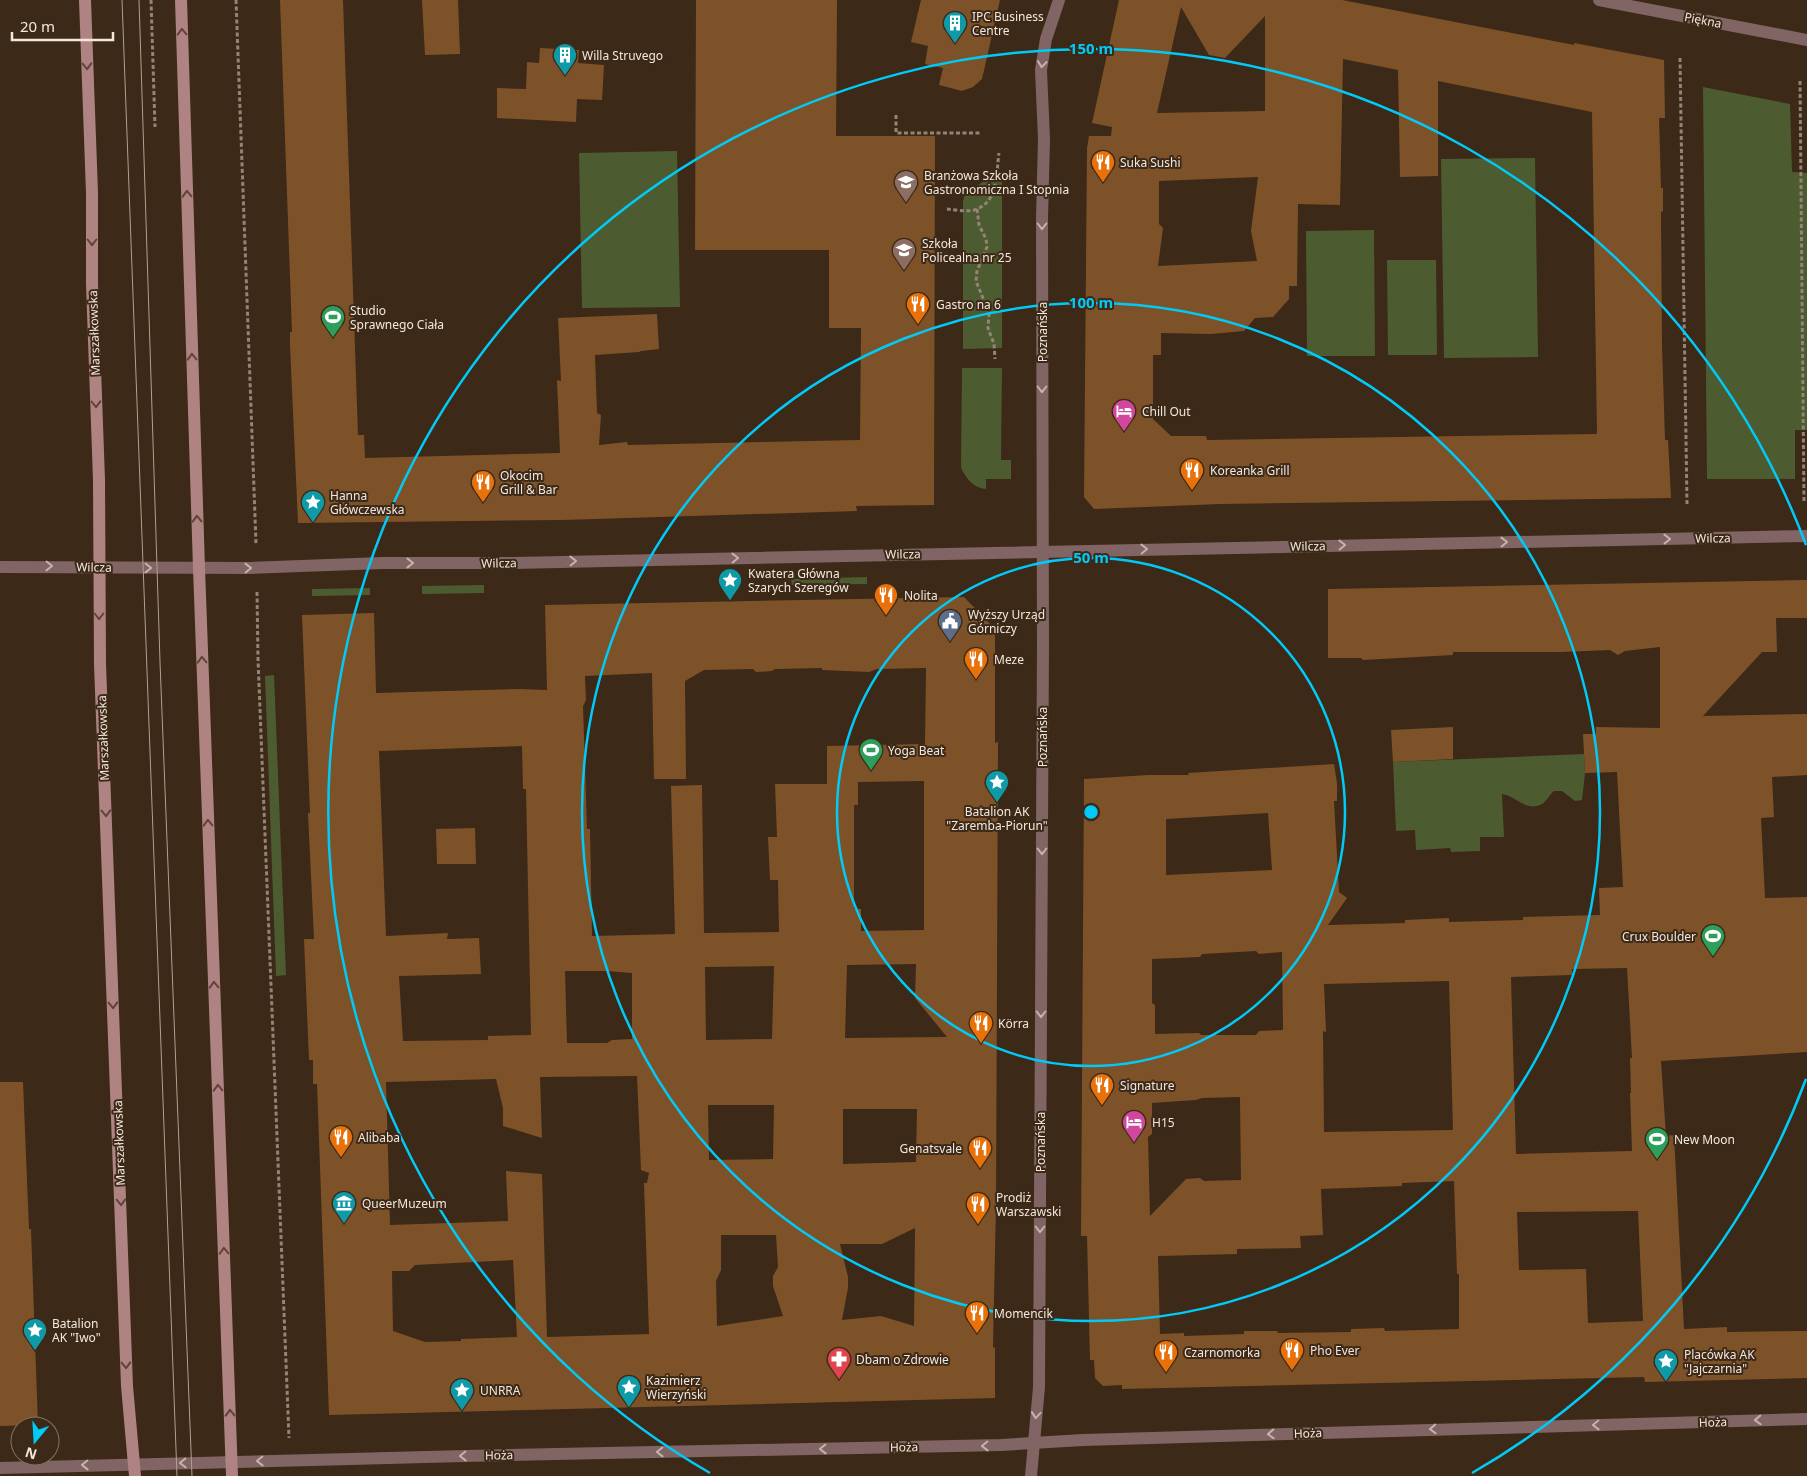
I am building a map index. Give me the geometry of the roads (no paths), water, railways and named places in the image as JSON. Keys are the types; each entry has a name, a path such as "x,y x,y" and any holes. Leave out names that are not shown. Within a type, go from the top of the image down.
{"main road":[{"name":"Marszałkowska","path":"85,0 99,480 100,664 126,1357 134,1470"},
{"path":"181,0 199,568 232,1476"}],"street":[{"name":"Poznańska","path":"1031,1476 1039,1387 1043,551 1042,218 1044,139 1041,70 1046,39 1059,0"},
{"name":"Piękna","path":"1599,0 1807,40"},
{"name":"Wilcza","path":"0,567 250,568 1807,536"},
{"name":"Hoża","path":"0,1468 134,1470 231,1462 1034,1443 1132,1438 1807,1419"}],"tram line":[{"path":"122,0 177,1476"},
{"path":"139,0 160,662 192,1476"}],"place":[{"name":"IPC Business Centre","path":"955,44"},
{"name":"Willa Struvego","path":"565,76"},
{"name":"Suka Sushi","path":"1103,183"},
{"name":"Branżowa Szkoła Gastronomiczna I Stopnia","path":"906,203"},
{"name":"Szkoła Policealna nr 25","path":"904,271"},
{"name":"Gastro na 6","path":"918,325"},
{"name":"Studio Sprawnego Ciała","path":"333,338"},
{"name":"Chill Out","path":"1124,432"},
{"name":"Koreanka Grill","path":"1192,491"},
{"name":"Okocim Grill & Bar","path":"483,503"},
{"name":"Hanna Główczewska","path":"313,523"},
{"name":"Kwatera Główna Szarych Szeregów","path":"730,601"},
{"name":"Nolita","path":"886,616"},
{"name":"Wyższy Urząd Górniczy","path":"950,642"},
{"name":"Meze","path":"976,680"},
{"name":"Yoga Beat","path":"871,771"},
{"name":"Batalion AK \"Zaremba-Piorun\"","path":"997,803"},
{"name":"Crux Boulder","path":"1713,957"},
{"name":"Körra","path":"981,1044"},
{"name":"Signature","path":"1102,1106"},
{"name":"H15","path":"1134,1143"},
{"name":"Alibaba","path":"341,1158"},
{"name":"New Moon","path":"1657,1160"},
{"name":"Genatsvale","path":"980,1169"},
{"name":"QueerMuzeum","path":"344,1224"},
{"name":"Prodiż Warszawski","path":"978,1225"},
{"name":"Momencik","path":"977,1334"},
{"name":"Batalion AK \"Iwo\"","path":"35,1351"},
{"name":"Pho Ever","path":"1292,1371"},
{"name":"Czarnomorka","path":"1166,1373"},
{"name":"Dbam o Zdrowie","path":"839,1380"},
{"name":"Placówka AK \"Jajczarnia\"","path":"1666,1382"},
{"name":"Kazimierz Wierzyński","path":"629,1408"},
{"name":"UNRRA","path":"462,1411"}]}
